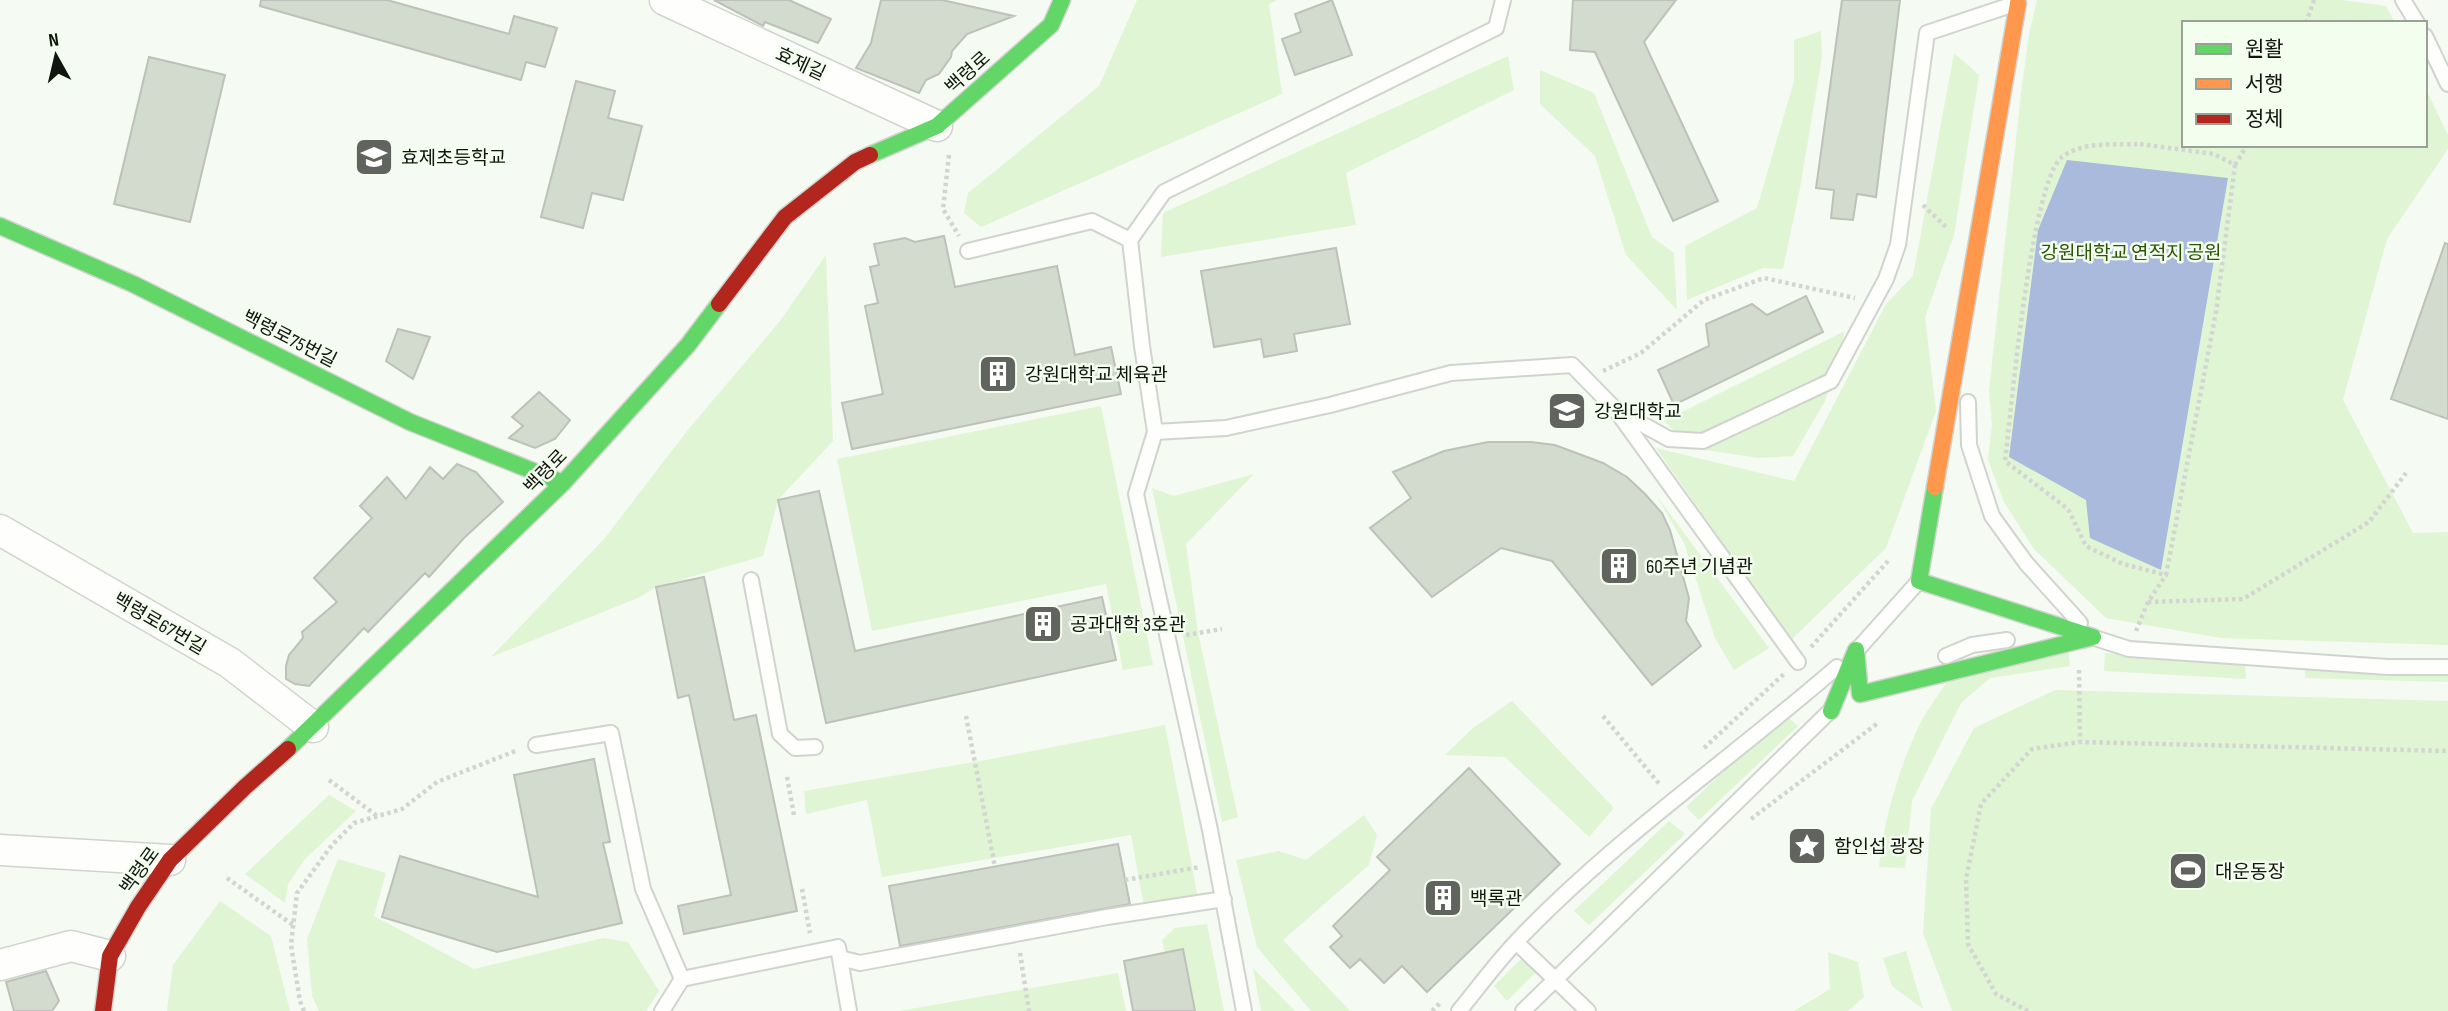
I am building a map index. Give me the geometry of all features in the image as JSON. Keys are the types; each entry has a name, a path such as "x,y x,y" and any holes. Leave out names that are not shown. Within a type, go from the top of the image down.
{"street":[{"name":"효제길","path":"665,0 944,137"},
{"name":"백령로","path":"103,1011 110,956 138,907 170,860 245,787 313,727 563,483 688,345 785,217 855,162 944,137 1051,25 1062,0"},
{"path":"2018,1 1919,581 2093,637"},
{"name":"백령로75번길","path":"0,226 133,284 410,422 563,483"},
{"name":"백령로67번길","path":"0,530 230,663 313,727"},
{"path":"1856,650 1860,694 2093,637"},
{"path":"0,850 170,860"},
{"path":"0,965 71,946 110,956"}],"lane":[{"path":"1244,1011 1217,864 1136,494 1155,432 1130,240 1164,192 1496,28 1503,0"},
{"path":"2403,0 2416,21"},
{"path":"1615,410 1669,439 1703,442 1831,381 1886,279 1898,245 1927,33 2018,1 1976,336"},
{"path":"2427,40 2448,84"},
{"path":"968,251 1092,221 1130,240"},
{"path":"1155,432 1226,428 1330,405 1451,373 1572,365 1615,410 1798,662"},
{"path":"1458,1011 1517,942 1594,868 1856,650 1919,581 1956,452 1968,395 1969,445 1992,516 2026,563 2093,637"},
{"path":"751,580 780,734 794,748 815,747"},
{"path":"1919,581 2129,649 2388,667 2448,667"},
{"path":"1523,1011 1831,711 1860,694 1972,645 2074,631"},
{"path":"1831,711 1856,650"},
{"path":"536,745 611,733 643,889 682,979"},
{"path":"840,958 860,963 1224,899"},
{"path":"1517,942 1588,1011"},
{"path":"662,1011 682,979 838,947 849,1011"}],"path":[{"path":"2306,21 2314,0"},
{"path":"944,137 943,209 968,251"},
{"path":"2166,575 2123,564 2086,546 2068,509 2005,461 2027,278 2043,197 2060,159 2080,147 2140,144 2214,154 2235,165"},
{"path":"2129,649 2148,602 2166,575 2216,312 2235,165 2246,147"},
{"path":"1905,193 1926,207 1954,235 1987,245"},
{"path":"1586,379 1641,353 1704,300 1764,278 1874,302"},
{"path":"2148,602 2243,599 2369,522 2406,473"},
{"path":"1798,662 1892,556"},
{"path":"1168,638 1222,629"},
{"path":"2080,743 2079,668 2093,637"},
{"path":"966,716 995,866"},
{"path":"1603,716 1673,800"},
{"path":"1747,822 1882,720"},
{"path":"2028,1011 1996,994 1968,944 1966,879 1981,804 2032,749 2080,743 2448,751"},
{"path":"304,1011 291,945 297,893 332,845 354,823 402,809 436,782 499,757"},
{"path":"787,777 794,815"},
{"path":"329,780 378,816"},
{"path":"1125,880 1217,864"},
{"path":"227,878 293,925"},
{"path":"802,889 814,951"},
{"path":"1016,934 1029,1011"}],"green space":[{"path":"1137,0 1277,0 1269,4 1282,94 981,227 964,213 968,193 1099,86"},
{"name":"강원대학교 연적지 공원","path":"2037,0 2341,0 2386,6 2394,21 2182,21 2182,147 2427,147 2427,91 2448,135 2448,149 2387,239 2343,400 2413,533 2448,532 2448,645 2221,638 2106,618 2034,549 2004,502 1988,460 1992,425 1989,391 2029,34"},
{"path":"1821,31 1822,57 1783,269 1763,268 1687,300 1685,246 1757,208 1794,81 1794,40"},
{"path":"1954,53 1979,75 1954,235 1925,317 1936,411 1886,548 1791,640 1656,448 1794,481 1886,304 1913,276"},
{"path":"1508,56 1514,90 1346,173 1356,225 1161,257 1163,213"},
{"path":"1540,70 1594,93 1652,237 1674,253 1677,310 1626,255 1595,156 1540,104"},
{"path":"826,255 833,441 778,500 763,556 656,587 640,597 491,657 605,538 687,431 780,321"},
{"path":"1845,331 1825,401 1793,456 1758,458 1693,448 1664,421"},
{"path":"1101,406 1153,665 1123,670 1106,584 872,631 837,459"},
{"path":"1254,474 1186,544 1198,633 1238,817 1222,822 1152,488 1174,496"},
{"path":"1656,495 1769,648 1734,670 1715,638 1684,543"},
{"path":"2068,646 2070,666 1990,678 1961,703 1912,801 1905,868 1879,867 1892,797 1903,763 1920,723 1949,679"},
{"path":"2105,653 2245,662 2246,679 2104,671"},
{"path":"2305,668 2448,674 2448,682 2305,678"},
{"name":"대운동장","path":"2055,690 2448,701 2448,1011 1952,1011 1923,933 1931,809 1974,728"},
{"path":"1512,701 1614,808 1589,837 1505,757 1445,755 1473,728"},
{"path":"1784,714 1798,726 1699,820 1686,807"},
{"path":"1165,725 1199,903 1145,912 1131,835 882,877 867,800 806,814 804,791 986,760"},
{"path":"329,795 356,811 304,860 288,884 285,903 245,874"},
{"path":"1364,815 1377,835 1369,865 1283,940 1350,1011 1311,1011 1257,947 1236,860 1279,851 1306,860"},
{"path":"1669,821 1685,834 1589,925 1574,911"},
{"path":"338,859 386,873 374,916 474,969 603,938 628,942 659,991 646,1011 319,1011 312,996 307,939"},
{"path":"220,901 271,936 290,1011 167,1011 173,965"},
{"path":"1207,924 1224,1011 1195,1011 1184,950 1165,953 1162,940 1175,928"},
{"path":"1906,951 1923,1009 1892,986 1883,958"},
{"path":"1828,952 1858,962 1864,997 1848,1011 1794,1011 1830,989"},
{"path":"1522,958 1538,970 1507,1001 1494,986"},
{"path":"1253,968 1295,1011 1261,1011"},
{"path":"1118,973 1126,1011 899,1011"}],"water":[{"path":"2067,160 2228,178 2161,570 2090,538 2086,500 2009,457 2038,230"}],"building":[{"path":"261,0 387,0 509,34 514,16 557,28 545,67 526,62 521,80 260,6"},
{"path":"714,0 789,0 831,19 818,43 765,22 763,26"},
{"path":"881,0 942,0 1014,16 967,34 952,51 939,74 926,80 919,93 856,68 871,43"},
{"path":"1332,0 1352,55 1295,75 1282,39 1301,32 1295,14"},
{"path":"1573,0 1676,0 1644,42 1718,201 1673,221 1595,52 1570,50"},
{"path":"1842,0 1900,0 1876,197 1857,194 1853,220 1831,218 1834,190 1816,188"},
{"path":"149,57 225,75 190,222 114,204"},
{"path":"576,81 615,91 608,118 642,126 623,200 592,193 583,228 541,217"},
{"name":"강원대학교 체육관","path":"944,236 955,287 1057,266 1075,355 1111,347 1121,394 852,449 842,403 883,394 865,306 878,303 870,267 879,265 874,244 905,238 915,242"},
{"path":"2445,243 2448,244 2448,419 2391,399"},
{"path":"1336,248 1350,324 1294,334 1297,351 1264,357 1261,339 1214,347 1201,271"},
{"path":"1806,296 1823,332 1674,405 1658,370 1709,346 1706,324 1752,304 1767,315"},
{"path":"398,329 430,337 413,379 386,361"},
{"path":"539,392 570,420 555,439 535,448 509,438 523,426 512,417"},
{"name":"60주년 기념관","path":"1488,442 1555,445 1603,463 1627,477 1645,494 1662,513 1670,530 1689,598 1686,621 1701,646 1652,685 1552,561 1501,548 1432,597 1370,528 1411,498 1393,472 1444,451"},
{"path":"457,464 476,472 503,502 464,538 429,577 425,573 368,632 364,628 309,686 295,684 286,679 289,655 303,638 302,632 337,602 314,578 372,518 360,506 387,477 406,499 430,467 443,479"},
{"name":"공과대학 3호관","path":"819,491 855,651 1102,597 1116,660 826,723 778,500"},
{"path":"704,577 734,720 756,715 797,911 684,934 678,906 731,895 689,695 678,698 656,587"},
{"path":"594,759 610,842 603,843 622,923 497,952 382,917 400,856 538,897 514,775"},
{"name":"백록관","path":"1469,768 1560,864 1427,992 1402,966 1384,983 1360,959 1350,968 1330,947 1342,936 1333,926 1390,870 1377,857"},
{"path":"1118,844 1130,904 900,946 889,886"},
{"path":"1183,949 1195,1011 1133,1011 1124,961"},
{"path":"46,971 59,1001 52,1011 14,1011 6,982"}],"traffic: fast":[{"path":"870,155 937,126 1051,25 1062,0"},
{"path":"0,226 133,284 410,422 563,483"},
{"path":"288,749 563,483 688,345 719,304"},
{"path":"1831,711 1856,650 1860,694 2093,637 1919,581 1935,487"}],"traffic: slow":[{"path":"1935,487 2018,3"}],"traffic: jam":[{"path":"719,304 785,217 855,162 870,155"},
{"path":"103,1011 110,956 138,907 170,860 288,749"}],"place":[{"name":"효제초등학교","path":"374,157"},
{"name":"강원대학교 체육관","path":"998,374"},
{"name":"강원대학교","path":"1567,411"},
{"name":"60주년 기념관","path":"1619,566"},
{"name":"공과대학 3호관","path":"1043,624"},
{"name":"함인섭 광장","path":"1807,846"},
{"name":"대운동장","path":"2188,871"},
{"name":"백록관","path":"1443,898"}]}
